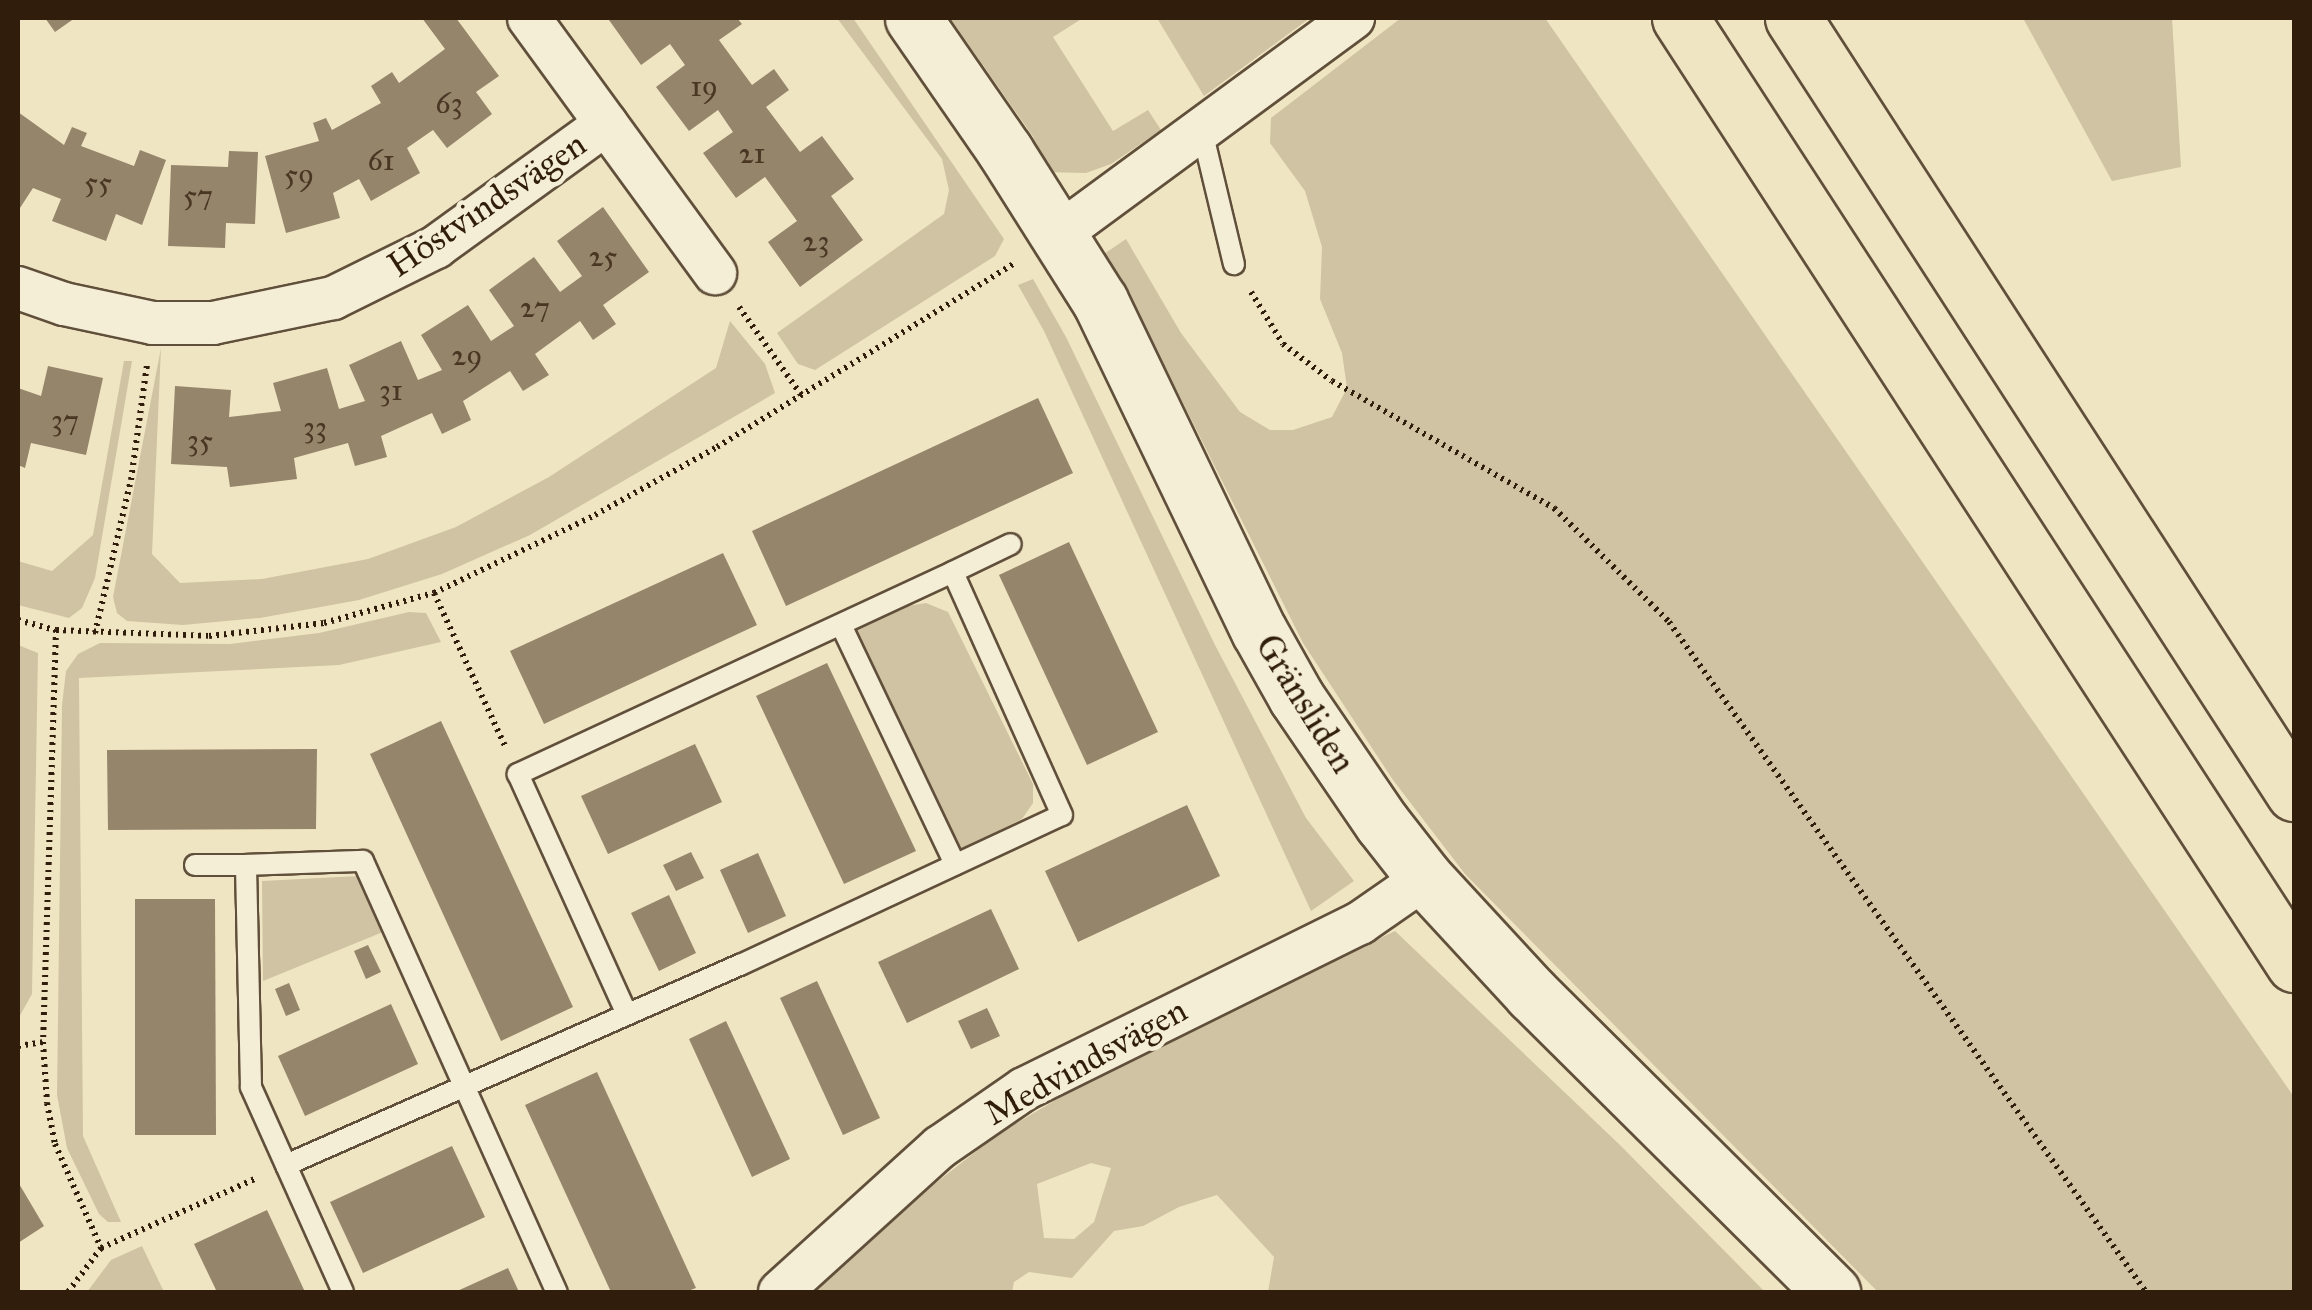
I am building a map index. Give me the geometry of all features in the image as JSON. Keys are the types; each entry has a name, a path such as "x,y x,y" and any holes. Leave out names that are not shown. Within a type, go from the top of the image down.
{"highway":[{"path":"1680,18 2294,964"},
{"path":"1794,18 2294,793"}],"street":[{"name":"Höstvindsvägen","path":"529,18 715,273"},
{"name":"Gränsliden","path":"913,18 1100,301 1296,698 1424,878 1532,994 1832,1292"},
{"path":"1059,234 1353,18"},
{"name":"Höstvindsvägen","path":"18,288 64,304 152,323 213,323 333,298 436,247 606,124"},
{"name":"Medvindsvägen","path":"780,1292 940,1147 1024,1089 1360,923 1424,878"}],"lane":[{"path":"1202,131 1234,264"},
{"path":"626,1012 518,774 1011,544"},
{"path":"286,1165 1062,815 952,572"},
{"path":"841,626 956,864"},
{"path":"195,865 363,861 556,1292"},
{"path":"246,865 251,1088 342,1292"}],"path":[{"path":"18,620 56,630 208,636 324,623 434,593 595,515 802,396 1059,234"},
{"path":"1234,264 1283,344 1332,381 1554,508 1669,622 2146,1292"},
{"path":"715,273 802,396"},
{"path":"95,633 131,480 152,323"},
{"path":"434,593 518,774"},
{"path":"56,630 43,1042 55,1144 101,1248"},
{"path":"18,1046 43,1042"},
{"path":"68,1292 101,1248 286,1165"}],"shaded area":[{"path":"837,18 853,18 1004,239 995,256 815,370 798,364 777,333 944,214 949,190 942,159"},
{"path":"950,18 1083,18 1053,37 1113,131 1148,110 1161,130 1111,164 1086,173 1044,172 1019,149 1034,138"},
{"path":"1157,18 1310,18 1204,96"},
{"path":"1401,18 1545,18 2294,1097 2294,1292 1878,1292 1465,874 1393,780 1303,643 1163,363 1101,256 1126,239 1181,333 1240,412 1270,430 1293,430 1332,417 1347,388 1342,353 1320,299 1322,247 1305,191 1270,143 1271,118"},
{"path":"2023,18 2172,18 2181,167 2112,181"},
{"path":"1033,279 1066,337 1215,645 1306,818 1354,881 1311,911 1044,331 1018,285"},
{"path":"730,321 765,364 775,393 530,535 442,574 359,600 260,618 183,625 127,621 117,613 113,597 161,348 152,554 180,583 262,579 368,559 456,527 549,477 716,368"},
{"path":"124,361 132,361 95,578 82,608 69,618 18,605 18,561 52,571 93,535"},
{"path":"926,603 948,612 1033,784 1033,803 1022,819 957,851 854,631 907,606"},
{"path":"409,612 426,613 441,642 339,665 79,678 83,1136 121,1222 108,1222 99,1214 67,1148 57,1095 62,705 66,671 78,654 100,643 230,644 319,633"},
{"path":"18,645 38,653 32,994 18,1019"},
{"path":"359,876 383,932 263,981 262,881"},
{"path":"1395,931 1620,1145 1765,1292 1268,1292 1274,1257 1217,1195 1179,1207 1143,1226 1114,1231 1072,1278 1029,1272 1014,1282 1012,1292 814,1292 932,1186 998,1134 1083,1084","holes":["1091,1163 1111,1168 1094,1222 1074,1239 1044,1238 1037,1184"]},
{"path":"142,1246 164,1292 87,1292 111,1260"}],"building":[{"path":"45,18 75,18 55,32"},
{"path":"422,18 456,18 499,76 476,92 492,114 447,148 433,130 407,148 420,173 371,201 359,179 333,193 340,218 286,233 265,156 319,141 313,123 326,118 332,130 381,103 371,86 392,72 399,83 445,49"},
{"path":"737,18 742,24 719,40 752,85 774,69 789,90 766,107 800,152 822,136 854,179 831,196 863,240 800,287 768,242 797,221 765,177 736,198 703,153 733,132 718,110 689,131 656,87 685,65 670,44 641,65 609,20"},
{"path":"18,112 64,145 72,127 87,133 81,146 134,166 140,150 166,160 142,225 116,214 106,241 52,221 61,199 33,188 18,211"},
{"path":"229,151 258,152 255,224 226,223 225,248 168,246 171,165 228,167"},
{"path":"603,207 649,272 603,305 616,324 593,340 580,321 535,354 549,375 523,391 510,371 463,401 471,420 442,434 432,413 381,436 387,457 355,466 348,443 294,458 297,479 230,487 227,467 171,464 175,386 231,390 229,417 281,411 273,383 327,368 339,409 365,401 349,365 401,341 418,380 442,370 421,335 468,305 491,341 514,326 489,290 534,257 560,292 582,276 557,241"},
{"path":"48,366 103,378 86,455 31,443 25,468 18,465 18,388 41,396"},
{"path":"1038,398 1073,473 786,606 752,531"},
{"path":"1069,542 1158,732 1087,765 999,575"},
{"path":"723,553 757,625 544,724 510,651"},
{"path":"827,663 916,851 844,884 756,696"},
{"path":"441,721 573,1007 501,1041 370,754"},
{"path":"695,744 722,802 608,854 581,796"},
{"path":"317,749 316,829 108,830 107,750"},
{"path":"1187,805 1220,876 1078,942 1045,871"},
{"path":"691,852 704,878 676,891 663,865"},
{"path":"758,853 786,916 748,933 720,870"},
{"path":"669,895 696,953 659,971 631,913"},
{"path":"135,899 215,899 216,1135 135,1135"},
{"path":"991,909 1019,969 907,1023 878,962"},
{"path":"368,945 381,972 366,979 354,951"},
{"path":"817,981 880,1118 843,1135 780,998"},
{"path":"289,983 300,1010 286,1016 275,989"},
{"path":"391,1004 418,1064 305,1116 278,1056"},
{"path":"987,1008 1000,1036 971,1049 958,1021"},
{"path":"726,1021 790,1159 752,1177 689,1039"},
{"path":"597,1072 696,1288 685,1292 611,1292 525,1105"},
{"path":"452,1146 485,1217 363,1273 330,1202"},
{"path":"18,1182 44,1226 18,1243"},
{"path":"267,1210 305,1292 217,1292 194,1244"},
{"path":"508,1268 519,1292 455,1292"}]}
